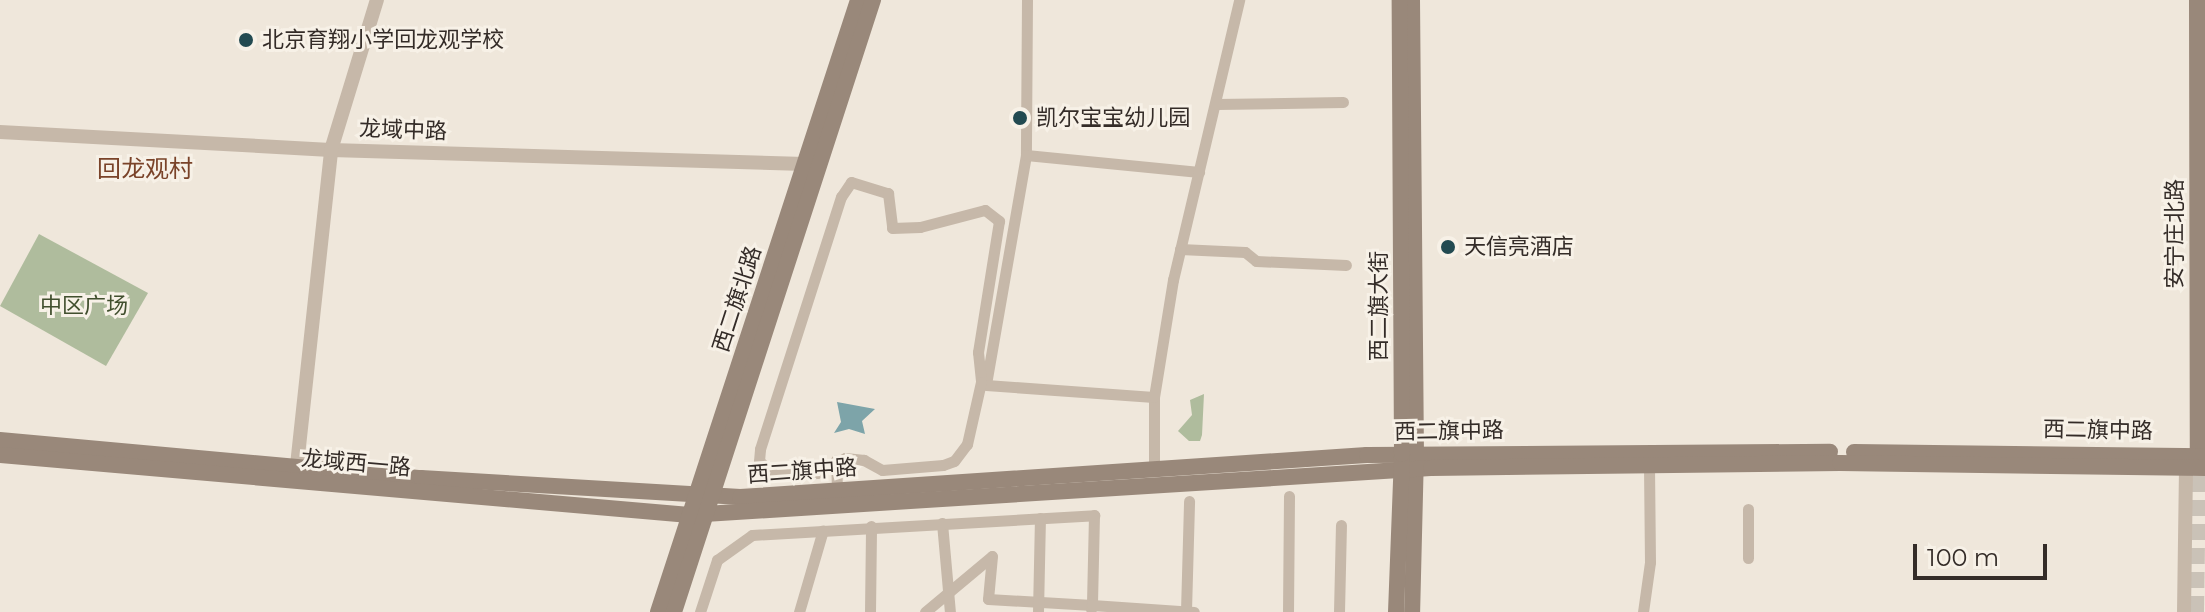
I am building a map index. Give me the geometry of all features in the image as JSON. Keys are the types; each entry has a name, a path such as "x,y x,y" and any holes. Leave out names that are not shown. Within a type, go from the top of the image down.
{"main road":[{"name":"西二旗北路","path":"674,612 707,514 704,495 858,0"},
{"name":"西二旗北路","path":"658,612 689,515 704,495 873,0"},
{"name":"西二旗大街","path":"1400,0 1412,612"},
{"name":"西二旗大街","path":"1396,612 1409,461 1412,0"},
{"name":"安宁庄北路","path":"2197,0 2198,462"},
{"name":"龙域西一路","path":"0,440 704,495"},
{"name":"龙域西一路","path":"0,455 689,515 707,514"},
{"name":"西二旗中路","path":"704,495 837,491 1154,469 1409,461 1650,457 2198,462"},
{"name":"西二旗中路","path":"707,514 1409,461"}],"street":[{"path":"297,465 331,150 377,0"},
{"path":"1027,0 1026,155 986,385 1154,397"},
{"path":"1154,469 1154,397 1180,249 1239,0"},
{"path":"1216,104 1343,102"},
{"name":"龙域中路","path":"0,132 331,150 805,164"},
{"path":"1026,155 1199,172"},
{"path":"851,182 888,193 892,228 920,227 985,210 999,221 978,352 981,382 967,444 954,461 943,465 882,470 864,460 836,460 817,473 799,476 775,475 759,461 846,187 851,182"},
{"path":"1180,249 1245,252 1256,261 1346,265"},
{"path":"1643,612 1644,578 1650,562 1650,457"},
{"path":"836,460 837,491"},
{"path":"2184,612 2198,462"},
{"path":"1288,612 1289,496"},
{"path":"1186,611 1189,501"},
{"path":"1748,509 1748,558"},
{"path":"700,612 717,560 747,537 871,526 1094,515 1092,608"},
{"path":"1039,607 1040,518"},
{"path":"942,523 950,612"},
{"path":"1339,612 1341,525"},
{"path":"870,612 871,526"},
{"path":"799,612 823,530"},
{"path":"925,612 992,556 988,599 1002,606 1194,612"}],"green space":[{"name":"中区广场","path":"39,234 148,293 106,366 0,306"},
{"path":"1204,394 1202,435 1200,441 1189,441 1178,431 1192,415 1190,400"}],"water":[{"path":"837,402 875,409 862,421 865,434 849,429 834,433 841,422"}],"tunnel":[{"path":"2196,612 2198,467"}],"place":[{"name":"北京育翔小学回龙观学校","path":"246,40"},
{"name":"凯尔宝宝幼儿园","path":"1020,118"},
{"name":"天信亮酒店","path":"1448,247"}],"district":[{"name":"回龙观村","path":"145,169"}]}
